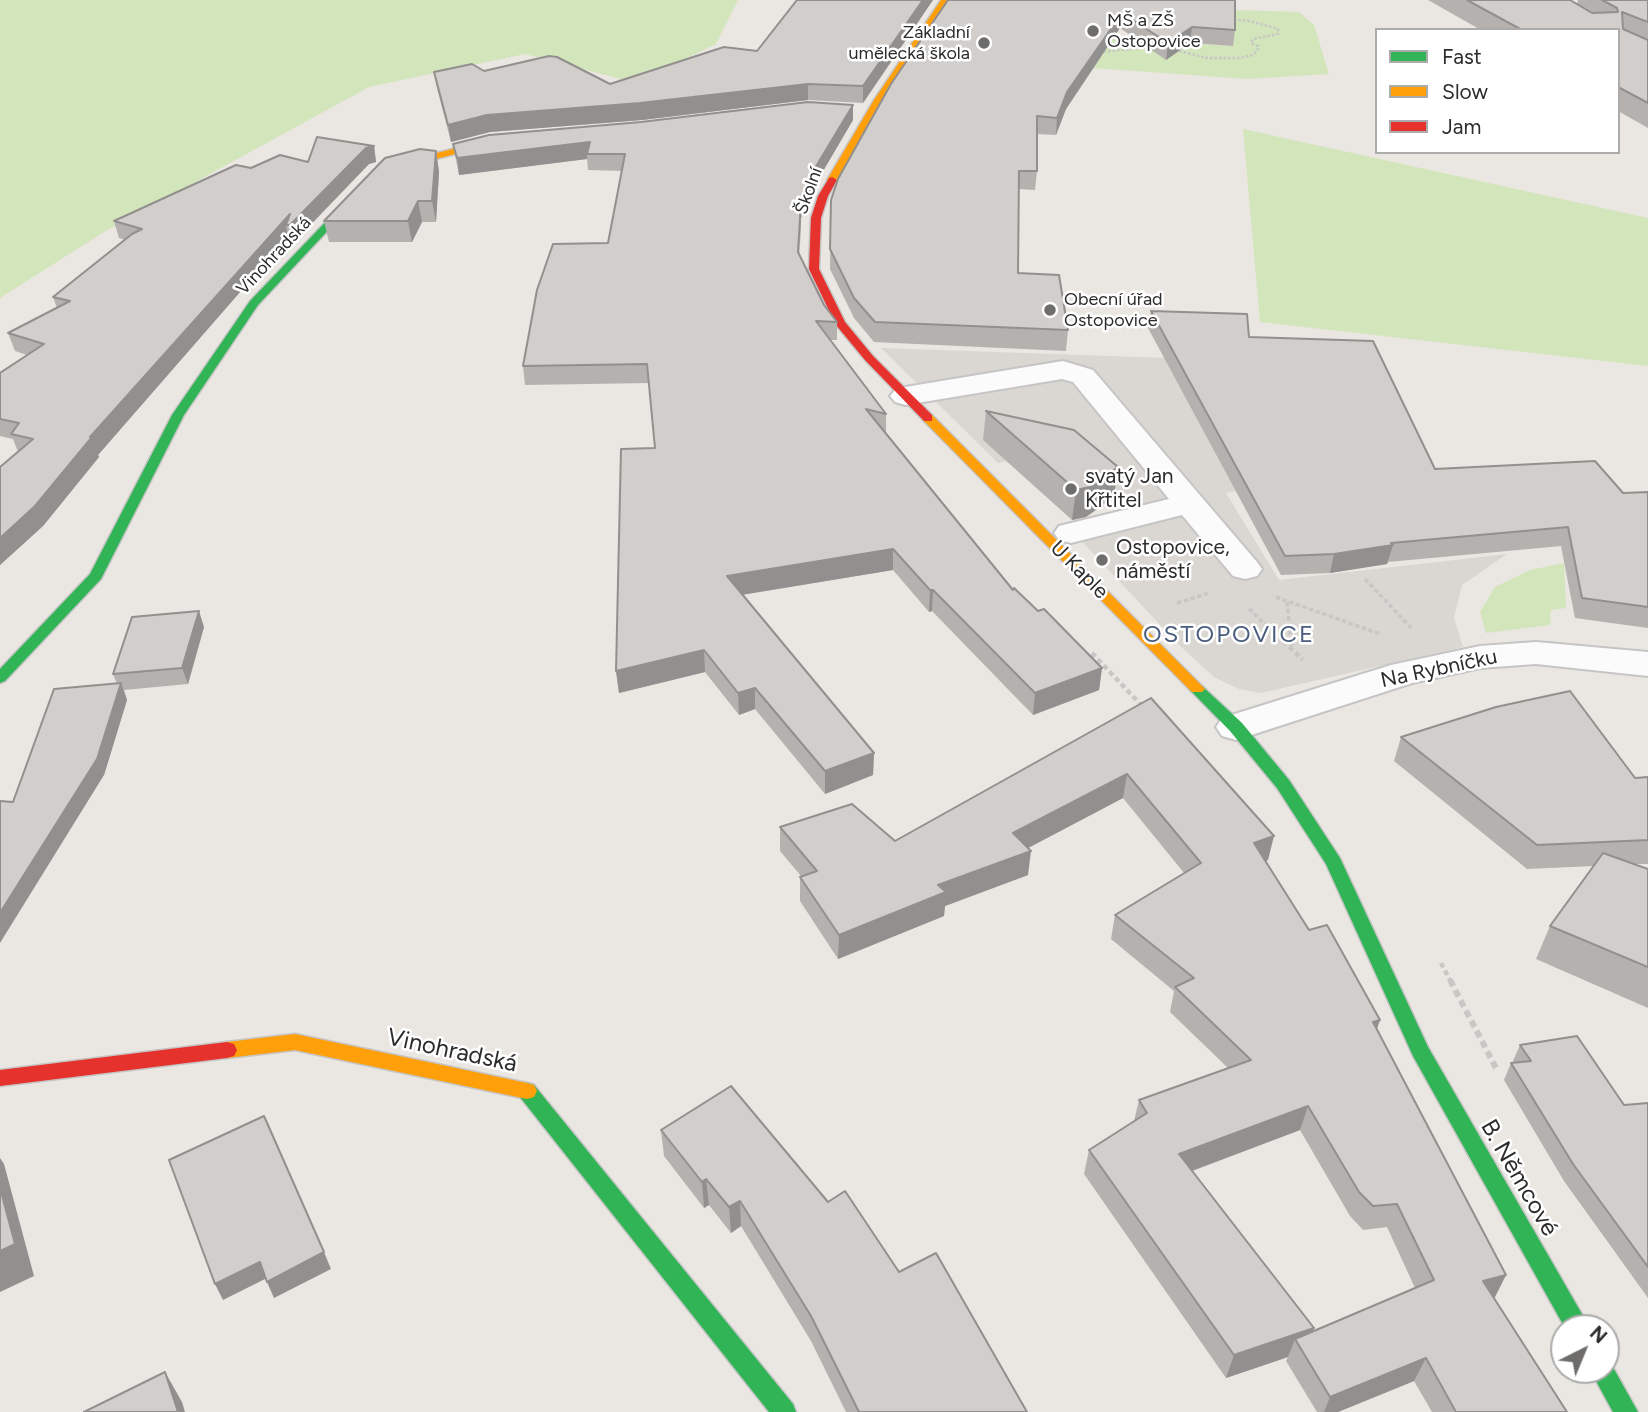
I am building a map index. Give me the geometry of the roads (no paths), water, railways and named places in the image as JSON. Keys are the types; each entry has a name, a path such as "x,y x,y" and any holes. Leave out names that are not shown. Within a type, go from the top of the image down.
{"street":[{"name":"Školní","path":"905,396 840,323 825,296 814,269 816,218 824,195 864,113 945,0"},
{"name":"Vinohradská","path":"0,678 96,576 178,415 254,303 379,171 490,142 518,140"},
{"path":"905,396 1063,370 1083,376 1249,574"},
{"name":"U Kaple","path":"905,396 1236,727 1283,784 1334,862 1420,1050"},
{"name":"U Kaple","path":"1071,533 1191,503"},
{"name":"Na Rybníčku","path":"1236,727 1404,673 1480,657 1536,653 1648,664"},
{"name":"Vinohradská","path":"0,1078 295,1042 529,1091 784,1412"},
{"name":"B. Němcové","path":"1420,1050 1570,1314"},
{"path":"1610,1384 1626,1412"}],"place":[{"name":"MŠ a ZŠ Ostopovice","path":"1093,31"},
{"name":"Základní umělecká škola","path":"984,43"},
{"name":"Obecní úřad Ostopovice","path":"1050,310"},
{"name":"svatý Jan Křtitel","path":"1071,489"},
{"name":"Ostopovice, náměstí","path":"1102,560"}],"district":[{"name":"OSTOPOVICE","path":"1229,635"}]}
